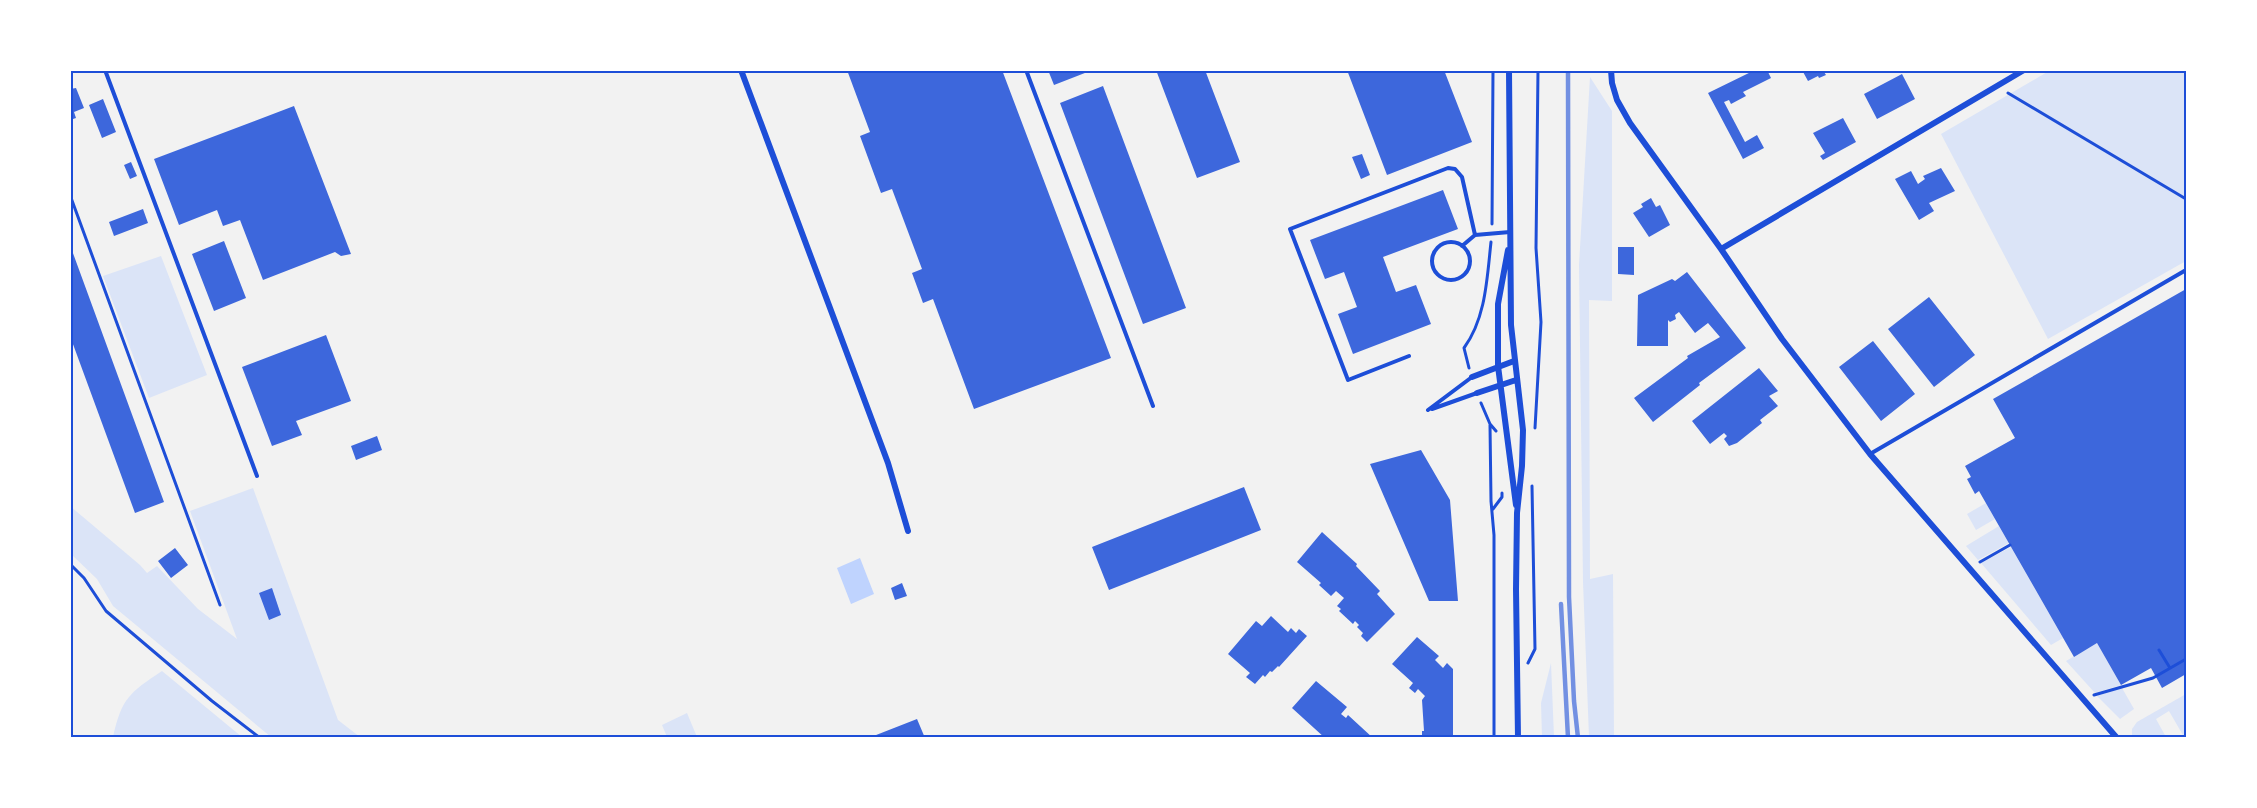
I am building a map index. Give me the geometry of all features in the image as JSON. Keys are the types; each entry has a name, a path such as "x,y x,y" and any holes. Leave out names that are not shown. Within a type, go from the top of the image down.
{"street":[{"path":"741,70 888,463 908,531"},
{"path":"1509,70 1511,325 1522,430 1517,513 1516,589 1518,738"},
{"path":"1611,70 1613,91 1630,123 1722,249 1782,339 1870,454 2117,738"},
{"path":"1722,249 2024,70"},
{"path":"1511,232 1498,304 1498,366 1509,466 1517,513"},
{"path":"1472,377 1514,361"},
{"path":"1477,393 1516,381"}],"lane":[{"path":"105,70 257,476"},
{"path":"1026,70 1153,406"},
{"path":"1409,356 1348,380 1290,229 1448,168 1455,169 1462,177 1474,235"},
{"path":"1462,246 1474,235 1511,232"},
{"path":"1451,242 1462,246 1469,256 1468,269 1459,278 1442,277 1434,268 1432,256 1435,251 1439,246 1451,242"},
{"path":"1870,454 2187,270"},
{"path":"1472,377 1428,410 1477,393"}],"path":[{"path":"1472,377 1464,348 1470,340 1485,297 1492,233 1492,70"},
{"path":"1534,433 1541,322 1536,248 1538,70"},
{"path":"2010,94 2187,200"},
{"path":"70,195 220,605"},
{"path":"1477,393 1490,424 1493,509 1494,738"},
{"path":"1518,684 1535,649 1532,478"},
{"path":"1980,562 2010,545"},
{"path":"70,564 84,578 106,611 212,701 260,738"},
{"path":"2159,650 2170,668"},
{"path":"2094,695 2153,678 2187,659"}],"shaded area":[{"path":"2049,71 2186,71 2186,261 2048,339 1941,134"},
{"path":"1590,77 1612,111 1612,301 1589,300 1590,579 1613,574 1614,738 1589,737 1583,582 1579,265"},
{"path":"161,256 207,375 149,398 103,276"},
{"path":"253,488 338,720 360,737 271,737 113,606 97,579 71,554 70,506 147,573 157,566 198,609 237,639 190,511"},
{"path":"1986,503 1995,519 1976,530 1967,514"},
{"path":"1999,526 2009,543 1978,560 1966,546"},
{"path":"2011,547 2063,638 2051,645 1981,563"},
{"path":"2097,643 2121,685 2095,693 2066,661"},
{"path":"1551,663 1554,737 1542,737 1541,703"},
{"path":"162,671 242,737 113,737 120,713 128,698"},
{"path":"2122,688 2134,709 2120,719 2097,696"},
{"path":"2186,694 2186,737 2169,711 2156,719 2166,737 2134,737 2132,735 2132,729 2137,722"},
{"path":"687,713 697,737 667,737 662,725"}],"water":[{"path":"860,558 874,594 851,604 837,568"}],"building":[{"path":"847,70 1002,70 1111,358 974,409 933,299 923,303 912,273 922,269 892,189 881,193 860,136 870,132"},
{"path":"1048,70 1090,70 1090,71 1054,85"},
{"path":"1156,70 1205,70 1240,162 1197,178"},
{"path":"1347,70 1444,70 1472,142 1387,175"},
{"path":"1755,70 1767,70 1771,78 1743,92 1746,96 1731,104 1729,100 1724,102 1745,142 1757,135 1764,148 1743,159 1708,93"},
{"path":"1802,70 1828,70 1824,72 1826,75 1808,81"},
{"path":"1902,74 1915,99 1877,119 1864,94"},
{"path":"1103,86 1186,308 1143,324 1060,103"},
{"path":"76,88 84,108 74,112 76,118 70,120 70,89"},
{"path":"103,99 116,132 102,138 89,105"},
{"path":"294,106 351,254 341,256 335,252 263,280 240,220 223,226 217,210 179,225 154,159"},
{"path":"1843,118 1856,142 1823,160 1820,156 1825,153 1813,133"},
{"path":"1362,154 1370,175 1361,179 1352,157"},
{"path":"131,162 137,176 130,179 124,165"},
{"path":"1941,168 1955,191 1929,203 1934,211 1919,220 1895,179 1911,171 1918,184 1925,179 1923,176"},
{"path":"1443,190 1458,229 1383,257 1396,292 1416,285 1431,324 1353,354 1338,314 1357,307 1344,272 1325,279 1310,240"},
{"path":"1651,198 1656,207 1660,205 1670,225 1649,237 1633,213"},
{"path":"143,209 148,223 114,236 109,222"},
{"path":"224,241 246,298 214,311 192,254"},
{"path":"70,245 164,502 135,513 70,336"},
{"path":"1618,247 1634,247 1634,275 1618,274"},
{"path":"1687,272 1746,348 1699,383 1700,385 1653,422 1634,398 1688,358 1687,356 1720,337 1708,323 1695,333 1679,312 1675,315 1676,319 1670,322 1668,320 1668,346 1637,346 1638,295 1672,279 1675,281"},
{"path":"2186,289 2186,674 2162,688 2151,668 2121,685 2097,643 2074,657 1979,491 1975,494 1967,479 1971,477 1965,466 2015,438 1993,399"},
{"path":"1929,297 1975,355 1934,387 1888,329"},
{"path":"326,335 351,401 296,421 302,435 272,446 242,367"},
{"path":"1873,341 1915,394 1881,421 1839,367"},
{"path":"1759,368 1778,391 1769,396 1778,406 1760,420 1762,423 1737,443 1729,446 1724,439 1727,436 1724,433 1710,444 1692,421"},
{"path":"377,436 382,450 356,460 351,446"},
{"path":"1421,450 1450,500 1458,601 1429,601 1370,464"},
{"path":"1244,487 1261,530 1109,590 1092,547"},
{"path":"1322,532 1357,564 1356,566 1380,591 1377,594 1395,614 1367,642 1361,636 1363,633 1357,627 1359,625 1355,621 1353,624 1339,611 1341,609 1337,606 1344,598 1336,591 1331,596 1319,585 1321,583 1297,562"},
{"path":"175,548 188,565 171,578 158,561"},
{"path":"902,583 907,596 895,600 891,588"},
{"path":"272,588 281,615 269,620 259,593"},
{"path":"1271,616 1288,632 1291,628 1296,633 1299,629 1307,636 1279,667 1270,671 1265,677 1263,675 1255,684 1246,677 1250,673 1228,654 1256,621 1262,626"},
{"path":"1417,637 1439,656 1435,660 1443,668 1447,663 1453,669 1453,738 1422,738 1422,731 1424,731 1422,700 1425,696 1418,689 1415,693 1409,688 1413,683 1392,664"},
{"path":"1316,681 1347,707 1341,714 1346,718 1348,715 1373,738 1325,738 1292,708"},
{"path":"917,719 925,738 871,738 871,737"}],"railway":[{"path":"1568,70 1569,597 1578,738"},
{"path":"1561,604 1568,738"}]}
